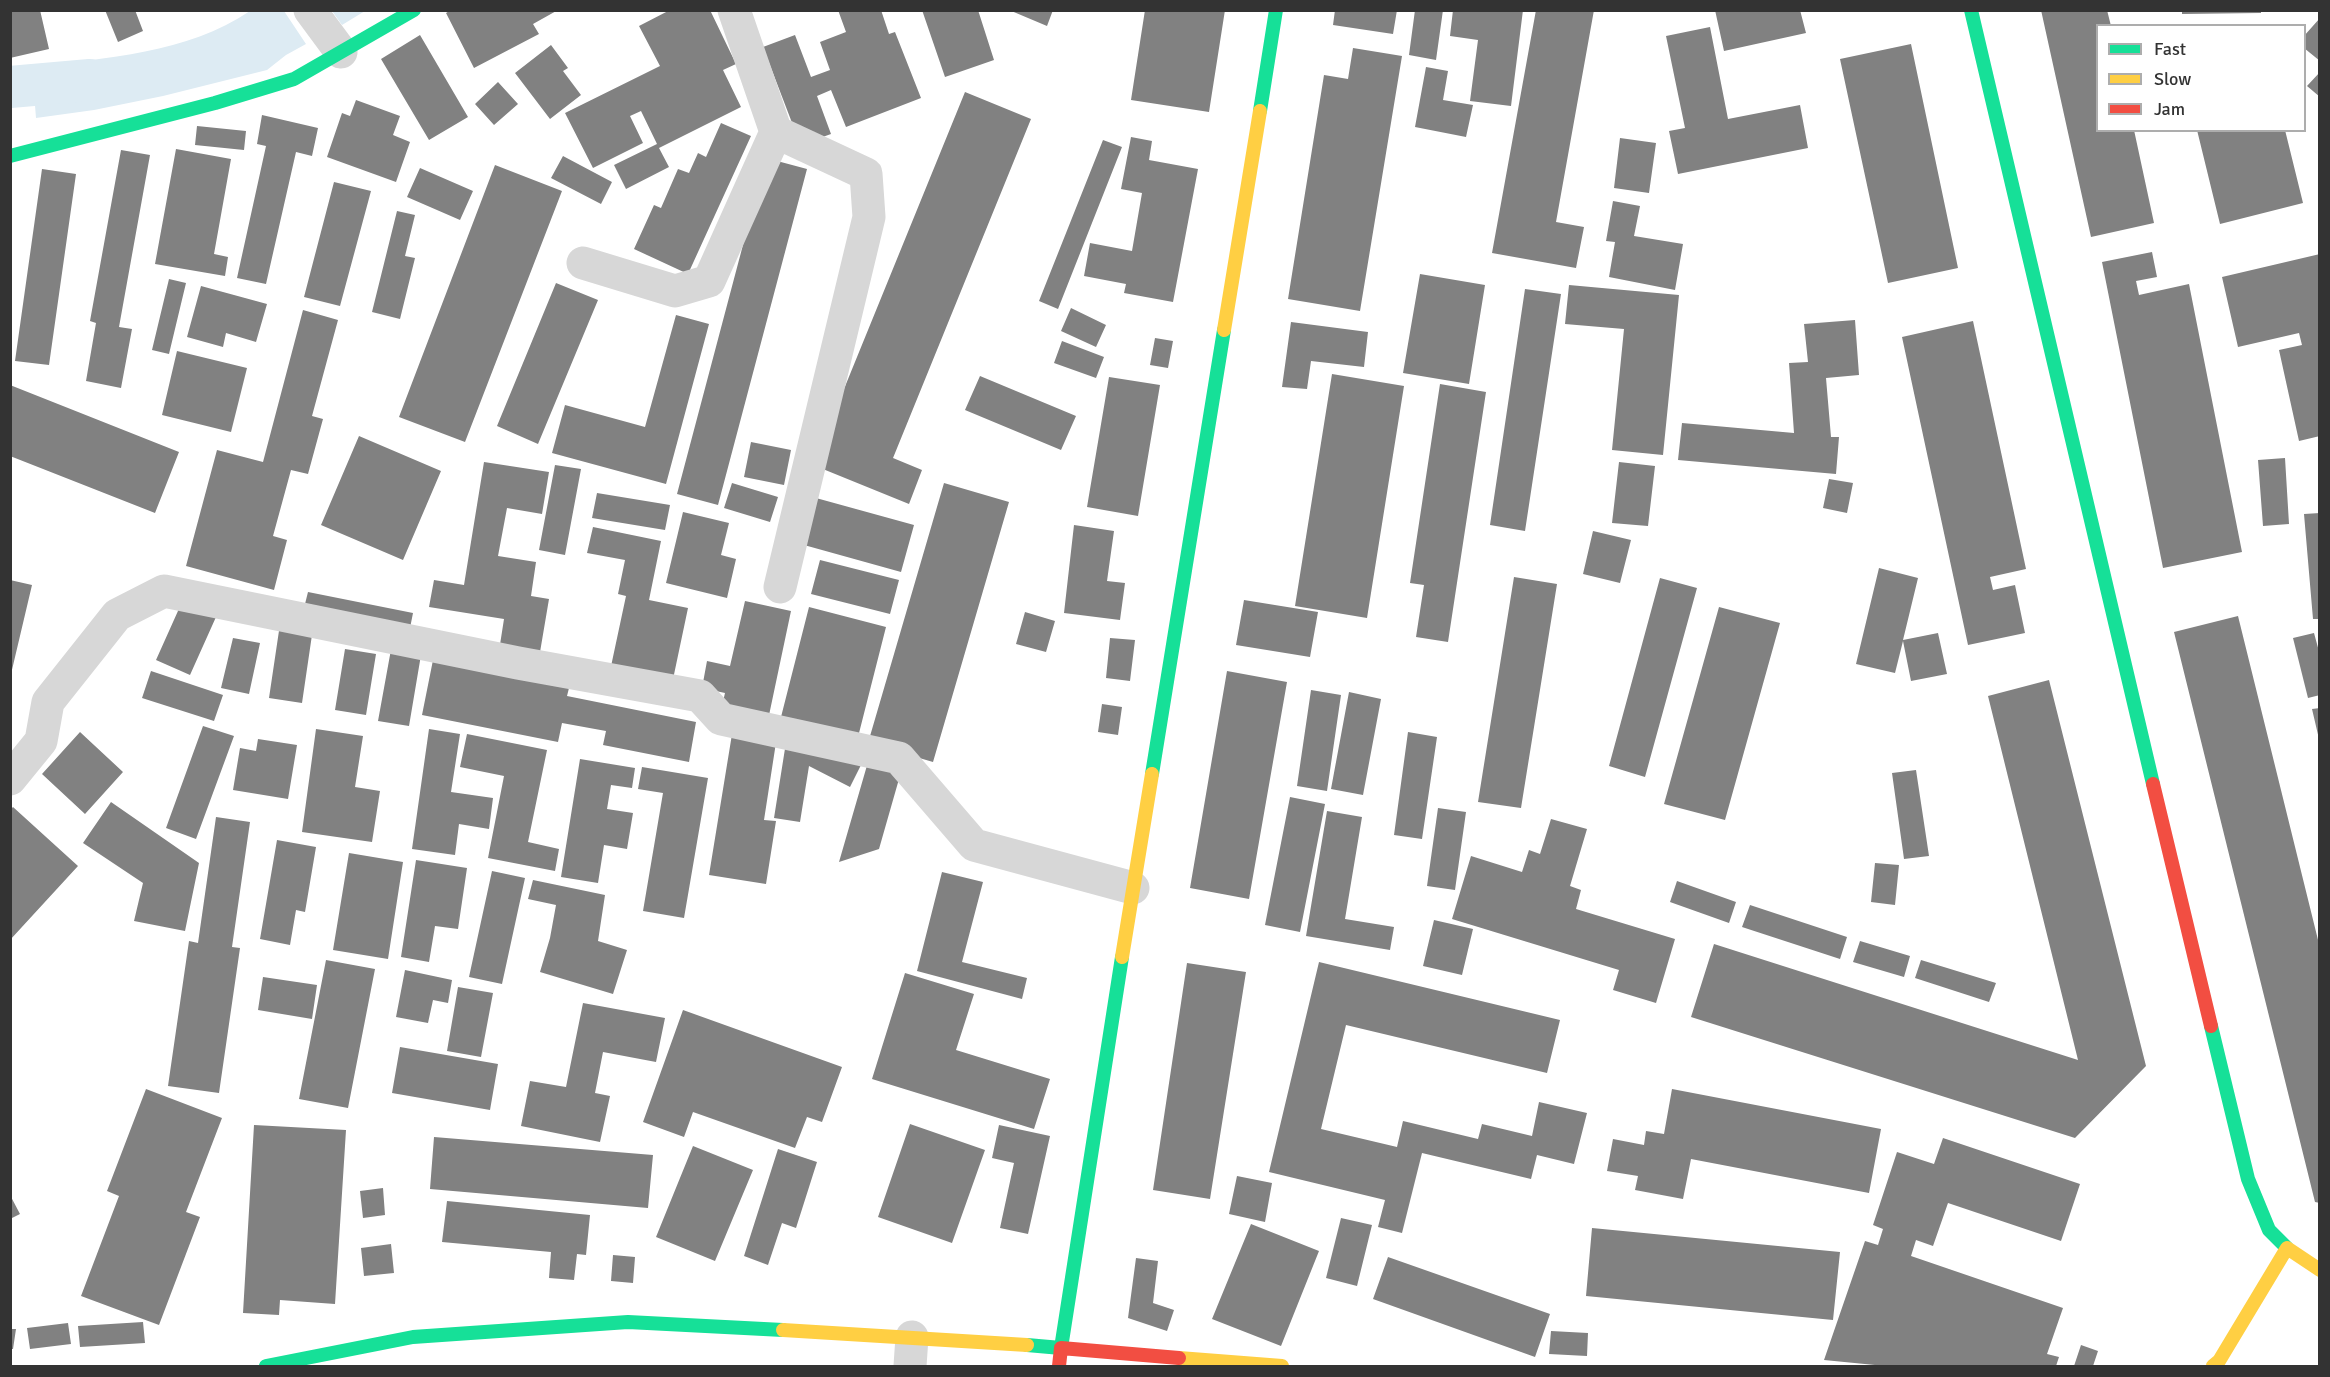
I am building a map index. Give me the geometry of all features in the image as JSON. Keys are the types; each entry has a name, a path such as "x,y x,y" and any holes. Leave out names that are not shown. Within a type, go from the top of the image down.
{"main road":[{"path":"10,156 215,103 294,79 325,31 414,10"},
{"path":"1059,1366 1133,888 1276,10"},
{"path":"1971,10 2248,1179 2269,1230 2287,1248 2316,1266"},
{"path":"2213,1366 2219,1361 2287,1248"},
{"path":"266,1366 412,1337 628,1322 911,1352 1061,1348 1282,1366"}],"street":[{"path":"583,263 675,291 709,281 776,132 734,10"},
{"path":"776,132 866,174 869,217 780,587"},
{"path":"10,779 41,741 48,702 117,615 164,591 518,663 700,696 721,719 899,758 974,844 1133,888"}],"shaded area":[{"path":"250,11 284,11 306,44 286,55 267,70 163,96 94,110 36,118 32,68 145,52 173,45 226,25"},
{"path":"332,11 365,11 342,25"}],"building":[{"path":"10,10 40,10 49,49 10,58"},
{"path":"105,10 135,10 143,31 118,42"},
{"path":"451,10 558,10 533,24 539,34 474,68 446,13"},
{"path":"670,10 710,10 736,64 723,70 741,107 659,148 669,167 626,189 614,165 657,144 641,111 630,116 643,143 593,168 565,113 660,66 639,26"},
{"path":"838,10 881,10 889,34 895,32 921,98 846,127 831,90 817,96 831,134 817,139 794,128 763,47 795,35 811,77 830,70 820,42 846,32"},
{"path":"922,10 978,10 994,60 945,77"},
{"path":"1009,10 1053,10 1047,26"},
{"path":"1145,10 1225,10 1209,112 1131,100"},
{"path":"1335,10 1397,10 1393,34 1333,25"},
{"path":"1415,10 1443,10 1436,60 1409,55"},
{"path":"1453,10 1523,10 1511,106 1470,101 1478,40 1450,36"},
{"path":"1536,10 1594,10 1556,222 1584,227 1576,268 1492,253"},
{"path":"1715,10 1800,10 1806,33 1724,51"},
{"path":"2041,10 2107,10 2110,24 2096,24 2096,132 2134,132 2154,223 2091,237"},
{"path":"2182,10 2261,10 2261,13 2182,14"},
{"path":"2320,18 2320,61 2306,50 2306,34"},
{"path":"1710,27 1728,119 1800,105 1808,148 1678,174 1669,131 1685,128 1666,36"},
{"path":"420,35 468,117 429,140 381,59"},
{"path":"1911,44 1958,268 1888,283 1840,59"},
{"path":"551,45 568,68 563,71 581,95 550,119 515,73"},
{"path":"1353,48 1402,56 1360,311 1288,299 1324,75 1348,79"},
{"path":"1426,67 1448,71 1443,100 1473,105 1466,137 1415,127"},
{"path":"2320,72 2320,97 2307,86"},
{"path":"498,82 518,104 494,125 475,104"},
{"path":"965,92 1031,119 893,458 922,470 909,504 813,465"},
{"path":"356,100 400,116 393,135 410,142 396,182 327,157 342,113 350,116"},
{"path":"262,115 318,128 312,156 296,152 266,284 237,278 266,146 257,144"},
{"path":"721,123 751,136 688,274 634,249 654,205 661,208 678,169 689,173 698,153 706,157"},
{"path":"197,126 246,131 244,150 195,145"},
{"path":"2197,132 2285,132 2303,203 2220,224"},
{"path":"1131,137 1152,141 1149,160 1198,169 1173,302 1124,293 1126,284 1084,276 1090,243 1132,251 1142,193 1121,189"},
{"path":"1620,138 1656,143 1649,193 1614,188"},
{"path":"1103,140 1122,147 1058,309 1039,301"},
{"path":"176,149 231,159 214,254 228,257 225,276 155,264"},
{"path":"121,150 150,155 119,327 132,329 121,388 86,381 96,323 90,321"},
{"path":"563,156 612,182 601,204 551,178"},
{"path":"766,158 807,169 718,505 677,494"},
{"path":"495,165 562,191 465,442 399,417"},
{"path":"420,168 473,191 460,220 407,197"},
{"path":"42,169 76,174 49,365 15,361"},
{"path":"334,182 371,191 340,306 304,297"},
{"path":"1613,201 1640,206 1634,236 1683,244 1675,290 1609,277 1615,242 1606,241"},
{"path":"397,211 415,215 405,256 415,258 400,319 372,312"},
{"path":"2152,252 2157,277 2136,281 2139,295 2189,284 2242,552 2163,568 2102,262"},
{"path":"2320,254 2320,436 2299,441 2279,350 2302,345 2299,333 2238,347 2222,277"},
{"path":"1420,274 1485,285 1469,384 1403,373"},
{"path":"169,279 186,283 169,354 152,350"},
{"path":"556,283 598,300 538,444 497,426"},
{"path":"1569,285 1679,295 1663,455 1612,450 1624,329 1565,324"},
{"path":"201,286 267,304 256,342 226,333 223,347 187,337"},
{"path":"1525,289 1561,294 1525,531 1490,525"},
{"path":"1071,308 1106,325 1096,347 1061,331"},
{"path":"303,310 338,320 312,416 323,419 308,474 291,470 273,536 287,540 274,590 186,566 217,450 263,462"},
{"path":"676,315 709,324 666,484 552,453 565,405 645,427"},
{"path":"1855,320 1859,375 1826,378 1831,437 1839,437 1836,474 1678,460 1682,423 1794,433 1789,363 1808,362 1804,324"},
{"path":"1973,321 2026,569 1990,577 1993,590 2015,585 2025,633 1968,645 1902,337"},
{"path":"1291,322 1368,332 1364,367 1311,361 1307,389 1282,387"},
{"path":"1155,338 1173,341 1168,368 1150,365"},
{"path":"1062,341 1104,357 1096,378 1054,363"},
{"path":"177,351 247,368 231,432 162,415"},
{"path":"1332,374 1404,386 1367,618 1295,606"},
{"path":"980,376 1076,416 1061,450 965,410"},
{"path":"1109,377 1160,385 1138,516 1087,507"},
{"path":"1440,384 1486,392 1448,642 1416,637 1424,585 1410,583"},
{"path":"10,385 179,452 155,513 10,456"},
{"path":"359,436 441,471 403,560 321,525"},
{"path":"751,442 791,450 784,485 744,477"},
{"path":"2285,458 2289,524 2263,526 2258,460"},
{"path":"484,462 549,472 542,514 507,508 498,556 536,562 531,596 549,599 539,658 499,651 504,619 429,607 434,580 464,585"},
{"path":"1619,462 1655,466 1648,526 1612,523"},
{"path":"555,465 581,469 565,555 539,550"},
{"path":"1829,479 1853,483 1847,513 1823,508"},
{"path":"732,483 778,497 770,522 724,508"},
{"path":"944,483 1009,502 933,762 868,743"},
{"path":"597,493 670,505 665,530 592,518"},
{"path":"816,498 914,525 901,572 804,545"},
{"path":"683,512 729,523 721,555 736,559 727,598 666,583"},
{"path":"2320,513 2320,619 2313,619 2304,514"},
{"path":"1074,525 1114,531 1107,581 1125,583 1120,620 1064,613"},
{"path":"593,527 661,541 649,600 688,608 672,684 610,671 626,596 618,594 625,560 587,553"},
{"path":"1593,531 1631,540 1620,583 1583,574"},
{"path":"820,560 899,580 890,614 811,594"},
{"path":"1879,568 1918,578 1903,640 1938,633 1947,674 1911,681 1903,641 1895,673 1856,664"},
{"path":"1514,577 1557,584 1521,808 1478,802"},
{"path":"1660,578 1697,588 1645,777 1609,766"},
{"path":"10,580 32,585 11,674 10,674"},
{"path":"308,592 413,613 409,633 303,612"},
{"path":"1244,600 1318,612 1310,657 1236,645"},
{"path":"745,601 791,611 768,720 721,710 725,693 702,688 707,661 730,666"},
{"path":"182,602 216,617 190,675 156,660"},
{"path":"809,607 886,627 858,737 781,717"},
{"path":"1719,607 1780,623 1725,820 1664,804"},
{"path":"1025,612 1055,621 1046,652 1016,644"},
{"path":"2238,616 2320,948 2320,1203 2315,1202 2174,632"},
{"path":"280,624 313,628 302,703 269,698"},
{"path":"2314,633 2320,655 2320,695 2308,698 2293,638"},
{"path":"233,638 260,643 249,694 221,688"},
{"path":"1110,638 1135,640 1130,681 1106,678"},
{"path":"392,644 422,649 409,726 378,721"},
{"path":"345,649 376,654 366,715 335,710"},
{"path":"433,660 569,688 567,696 696,722 689,762 603,745 606,731 562,723 558,742 422,715"},
{"path":"151,671 223,695 214,721 142,698"},
{"path":"1227,671 1287,682 1249,899 1190,888"},
{"path":"2049,680 2146,1066 2075,1138 1691,1017 1714,944 2078,1060 1988,696"},
{"path":"1311,690 1341,695 1327,791 1297,786"},
{"path":"1349,692 1381,699 1363,795 1331,789"},
{"path":"1102,704 1122,707 1118,735 1098,732"},
{"path":"2320,708 2320,738 2319,739 2312,709"},
{"path":"203,726 234,736 196,839 166,828"},
{"path":"733,728 777,736 764,820 776,821 766,884 709,875"},
{"path":"316,729 363,736 355,787 380,791 372,842 302,832"},
{"path":"429,729 460,734 451,792 493,798 489,829 459,824 455,855 412,849"},
{"path":"80,732 123,772 85,814 42,774"},
{"path":"1408,732 1437,737 1422,839 1394,835"},
{"path":"467,734 547,750 528,842 559,849 555,871 488,858 504,776 460,767"},
{"path":"787,736 861,765 850,787 809,766 800,822 774,818"},
{"path":"258,739 297,745 288,799 233,790 240,748 256,751"},
{"path":"580,759 635,768 632,788 611,785 607,809 633,813 627,849 604,845 598,883 561,877"},
{"path":"868,762 901,772 879,849 839,862"},
{"path":"642,767 708,778 684,918 643,911 663,793 638,789"},
{"path":"1916,770 1929,856 1904,859 1892,773"},
{"path":"1290,797 1325,804 1300,932 1265,925"},
{"path":"111,802 199,863 185,931 134,921 143,883 83,843"},
{"path":"13,807 78,866 10,940 10,810"},
{"path":"1438,808 1466,812 1455,890 1427,886"},
{"path":"1327,811 1362,817 1345,919 1394,927 1390,950 1306,936"},
{"path":"216,817 250,822 232,947 240,948 219,1093 168,1086 189,941 198,943"},
{"path":"1551,819 1587,829 1570,886 1581,890 1576,909 1675,939 1656,1003 1613,990 1619,970 1452,919 1471,856 1522,872 1529,850 1540,854"},
{"path":"277,840 316,847 305,912 296,910 290,945 260,939"},
{"path":"349,853 403,862 388,959 333,950"},
{"path":"416,860 467,868 458,929 435,926 429,962 401,957"},
{"path":"1875,863 1899,865 1895,905 1871,902"},
{"path":"492,871 525,878 502,984 469,977"},
{"path":"942,872 983,882 962,962 1027,978 1022,999 917,971"},
{"path":"533,880 605,895 598,941 627,950 613,994 540,972 550,938 556,905 528,899"},
{"path":"1677,881 1736,902 1729,923 1670,902"},
{"path":"1750,905 1847,937 1840,959 1742,927"},
{"path":"1434,920 1473,929 1462,975 1423,966"},
{"path":"1860,941 1910,956 1904,977 1853,962"},
{"path":"326,960 375,969 348,1108 299,1099"},
{"path":"1921,960 1996,983 1989,1002 1915,978"},
{"path":"1319,962 1560,1020 1547,1073 1346,1025 1321,1129 1397,1147 1403,1121 1478,1139 1482,1124 1532,1136 1539,1102 1587,1113 1574,1164 1537,1155 1531,1179 1422,1153 1402,1233 1378,1227 1385,1200 1269,1172"},
{"path":"1187,963 1246,972 1210,1199 1153,1190"},
{"path":"405,970 452,980 448,1003 433,1000 428,1023 396,1017"},
{"path":"905,973 974,994 956,1050 1050,1079 1034,1129 872,1079"},
{"path":"263,977 317,985 312,1019 258,1010"},
{"path":"458,987 493,993 481,1057 447,1051"},
{"path":"583,1003 665,1018 656,1062 603,1052 595,1093 610,1096 600,1142 521,1126 530,1081 566,1087"},
{"path":"683,1010 842,1067 822,1122 807,1117 795,1148 693,1112 684,1137 643,1122"},
{"path":"400,1047 498,1064 490,1110 392,1093"},
{"path":"146,1089 222,1118 186,1212 200,1217 159,1325 81,1296 119,1196 107,1191"},
{"path":"1672,1089 1881,1129 1869,1193 1691,1159 1683,1199 1635,1190 1638,1176 1607,1171 1613,1139 1644,1145 1646,1131 1664,1134"},
{"path":"910,1124 985,1150 952,1243 878,1217"},
{"path":"254,1125 346,1130 335,1304 280,1300 279,1315 243,1313"},
{"path":"999,1125 1050,1136 1028,1234 1000,1228 1014,1163 992,1158"},
{"path":"434,1137 653,1155 648,1208 430,1189"},
{"path":"1943,1138 2080,1184 2061,1241 1948,1203 1933,1246 1916,1240 1911,1256 2063,1308 2047,1354 2059,1357 2056,1366 1885,1366 1824,1360 1865,1241 1878,1245 1883,1229 1873,1225 1897,1152 1934,1164"},
{"path":"693,1146 753,1170 715,1261 656,1237"},
{"path":"778,1149 817,1162 796,1228 782,1223 768,1265 744,1256"},
{"path":"1237,1176 1272,1183 1265,1222 1229,1214"},
{"path":"383,1188 385,1215 363,1218 360,1191"},
{"path":"10,1195 20,1214 10,1219"},
{"path":"447,1201 590,1215 586,1255 577,1254 574,1280 549,1278 551,1252 442,1242"},
{"path":"1341,1218 1372,1225 1357,1286 1326,1278"},
{"path":"1251,1224 1319,1251 1281,1346 1212,1319"},
{"path":"1592,1228 1840,1252 1833,1320 1586,1296"},
{"path":"391,1244 394,1273 364,1276 361,1248"},
{"path":"613,1255 635,1257 633,1283 611,1281"},
{"path":"1388,1257 1550,1314 1535,1357 1373,1299"},
{"path":"1136,1258 1158,1261 1153,1303 1174,1310 1167,1331 1128,1318"},
{"path":"143,1322 145,1343 80,1347 78,1326"},
{"path":"68,1323 71,1344 30,1349 27,1328"},
{"path":"10,1329 16,1329 13,1349 10,1349"},
{"path":"1551,1331 1588,1333 1587,1356 1549,1354"},
{"path":"2081,1345 2098,1351 2093,1366 2074,1366"}],"waterway":[{"path":"10,87 90,80"}],"traffic: fast":[{"path":"10,156 215,103 294,79 414,10"},
{"path":"1260,111 1276,10"},
{"path":"1971,10 2153,784"},
{"path":"1152,774 1224,330"},
{"path":"1027,1345 1061,1348 1122,957"},
{"path":"2211,1026 2248,1179 2269,1230 2287,1248"},
{"path":"266,1366 413,1337 628,1322 783,1330"}],"traffic: slow":[{"path":"1224,330 1260,111"},
{"path":"1122,957 1152,774"},
{"path":"2213,1366 2219,1361 2287,1248 2320,1270"},
{"path":"783,1330 1027,1345"},
{"path":"1179,1358 1282,1366"}],"traffic: jam":[{"path":"2153,784 2211,1026"},
{"path":"1059,1366 1061,1348 1179,1358"}]}
